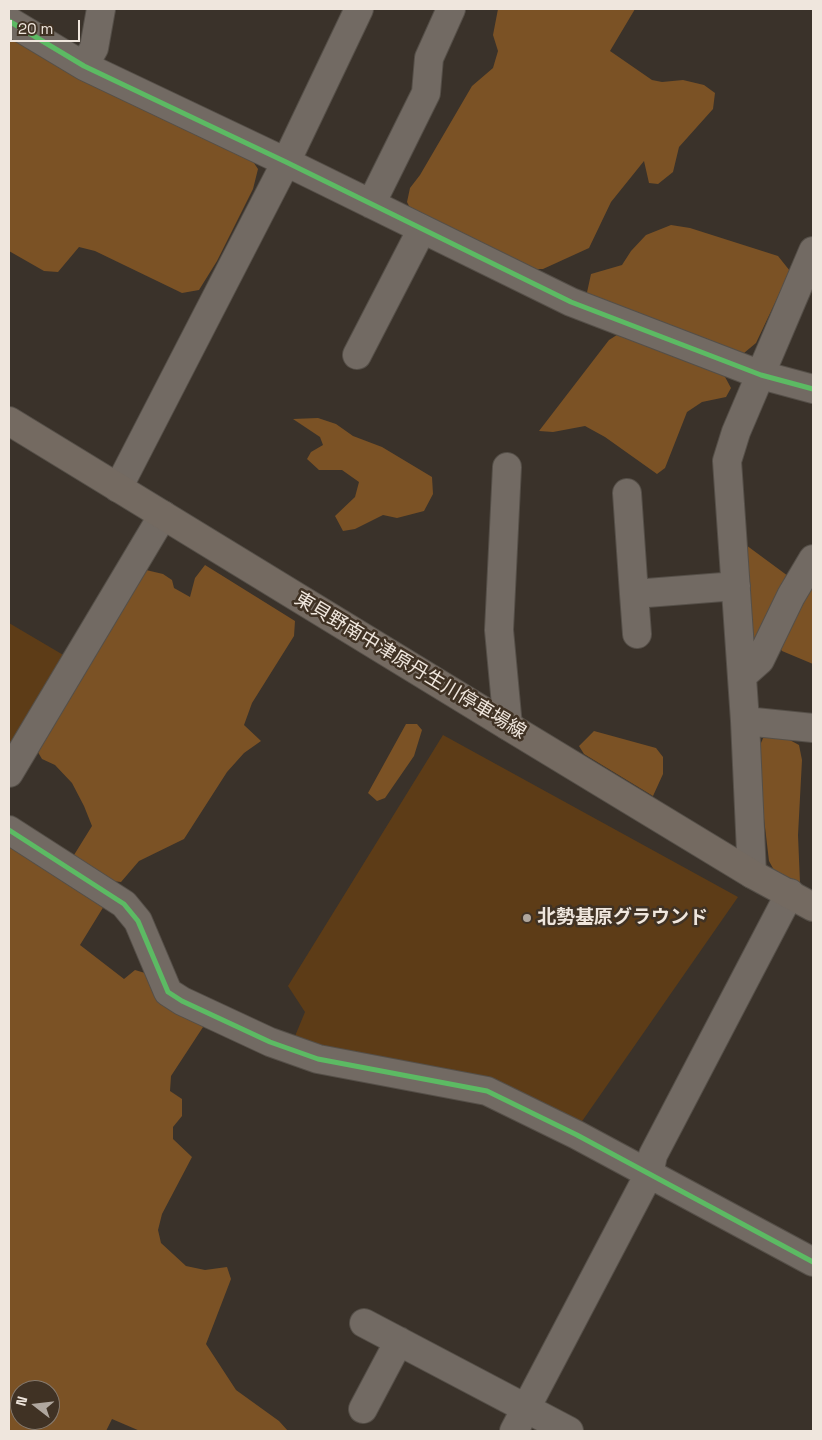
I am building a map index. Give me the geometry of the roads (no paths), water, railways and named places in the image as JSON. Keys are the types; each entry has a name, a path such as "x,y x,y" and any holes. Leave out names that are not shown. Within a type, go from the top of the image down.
{"main road":[{"name":"東貝野南中津原丹生川停車場線","path":"9,421 752,874 813,907"}],"street":[{"path":"84,66 94,48 101,9"},
{"path":"118,488 286,162 359,9"},
{"path":"371,204 426,94 429,58 451,9"},
{"path":"13,18 84,66 286,162 571,302 760,375 813,389"},
{"path":"357,355 422,229"},
{"path":"752,874 745,721 727,461 736,432 813,251"},
{"path":"507,467 499,630 508,726"},
{"path":"627,493 637,634"},
{"path":"9,773 163,515"},
{"path":"742,676 760,660 791,596 813,559"},
{"path":"634,594 736,586"},
{"path":"745,721 813,728"},
{"path":"9,830 124,904 138,921 168,992 182,1001 270,1042 318,1059 486,1091 649,1174 813,1262"},
{"path":"520,1420 649,1174 653,1155 790,893"},
{"path":"364,1322 399,1341 520,1420 569,1431"},
{"path":"362,1409 399,1341"}],"place":[{"name":"北勢基原グラウンド","path":"527,918"}]}
